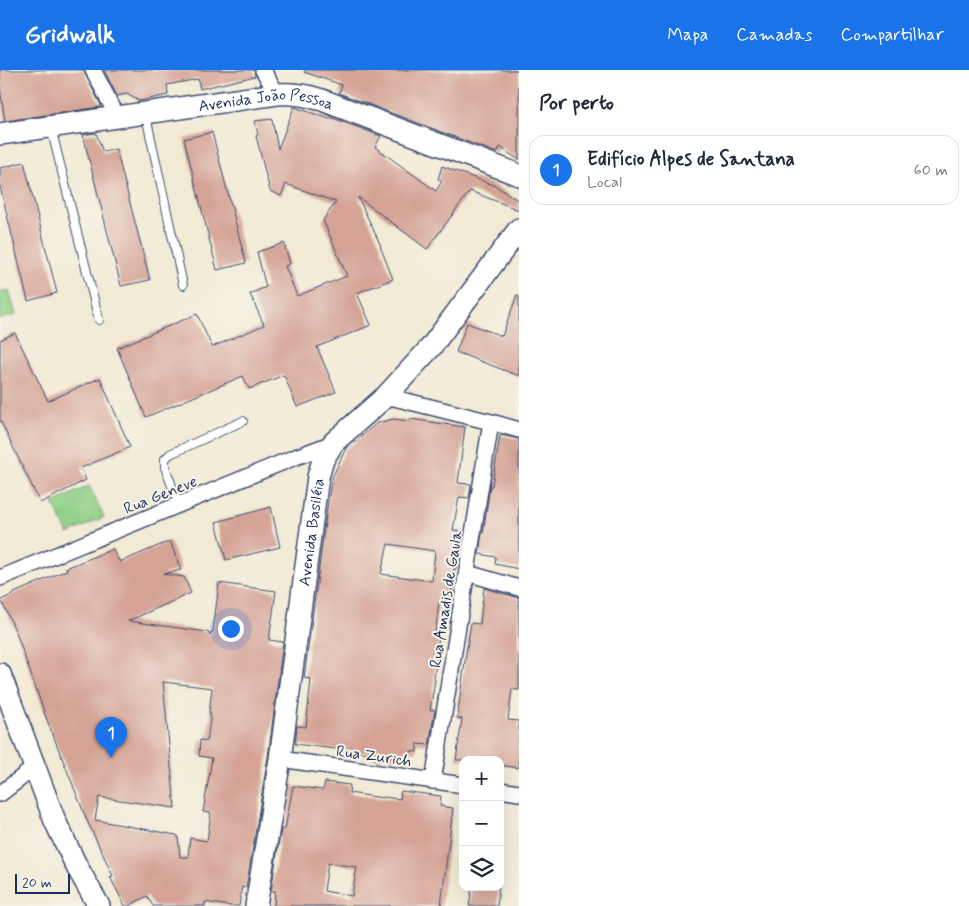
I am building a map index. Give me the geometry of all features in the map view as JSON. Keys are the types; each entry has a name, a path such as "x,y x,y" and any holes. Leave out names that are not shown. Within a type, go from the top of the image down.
{"street":[{"path":"93,70 117,116"},
{"path":"263,70 277,94"},
{"name":"Avenida João Pessoa","path":"0,134 277,94 304,94 519,175"},
{"name":"Avenida Basiléia","path":"256,906 280,759 318,477 323,460 333,443 386,396 431,347 519,228"},
{"path":"386,396 519,430"},
{"name":"Rua Amadis de Gaula","path":"433,782 491,422"},
{"name":"Rua Geneve","path":"0,578 333,443"},
{"path":"467,573 519,588"},
{"path":"0,674 55,821 77,867 99,906"},
{"name":"Rua Zurich","path":"280,759 459,785"},
{"path":"0,794 34,767"},
{"path":"504,791 519,793"}],"lane":[{"path":"145,112 183,284"},
{"path":"51,126 99,320"},
{"path":"179,505 165,467 165,459 170,454 243,421"}],"green space":[{"path":"9,290 16,315 0,319 0,292"},
{"path":"89,486 104,517 68,534 53,503"}],"building":[{"path":"0,70 84,70 101,105 100,107 5,121 0,89"},
{"path":"104,70 254,70 255,76 200,89 198,79 167,85 168,95 139,101 127,94 117,96"},
{"path":"305,70 519,70 519,160 500,147 497,153 339,93 342,85 304,72"},
{"path":"294,107 330,119 330,117 381,136 375,147 436,191 442,181 438,179 442,166 496,186 519,201 519,210 470,191 427,249 358,197 381,246 393,279 357,293 371,325 317,347 336,392 297,407 284,375 249,389 243,376 146,417 117,348 197,314 212,347 264,325 250,294 266,287 257,252 284,243 290,264 285,266 297,296 347,276 323,220 336,202 286,184 281,196 270,191 256,136 258,135 255,121 272,119 278,149"},
{"path":"212,132 246,263 217,270 184,139"},
{"path":"96,133 103,152 116,149 150,280 121,286 83,135"},
{"path":"24,162 57,293 28,301 0,186 0,168"},
{"path":"517,295 519,296 519,376 456,352 467,323 502,336"},
{"path":"15,333 48,401 100,378 130,447 81,468 86,480 40,503 0,420 0,340"},
{"path":"393,419 410,421 410,419 465,427 458,483 471,484 469,498 459,497 453,530 464,531 461,552 458,551 456,569 454,569 451,596 449,595 448,604 439,602 435,635 439,635 430,710 435,710 429,745 417,744 417,752 411,751 410,760 381,756 381,759 367,757 368,753 295,744 297,726 306,727 311,679 304,678 332,478 346,448 377,423","holes":["388,544 435,551 432,581 381,574"]},
{"path":"500,435 519,439 519,569 495,564 496,557 479,554"},
{"path":"271,507 280,547 226,560 216,522"},
{"path":"170,541 181,570 163,574 184,577 191,593 128,621 208,632 210,636 211,632 213,632 219,583 276,591 269,640 283,642 268,757 246,888 242,887 239,906 205,902 205,906 153,906 147,896 129,906 125,906 110,877 113,876 86,818 47,720 16,632 1,600 67,570 66,568 113,549 120,562","holes":["163,682 212,688 207,741 200,740 199,756 212,758 203,812 211,813 207,841 190,838 188,857 180,857 178,836 176,835 95,820 99,797 175,808"]},
{"path":"484,588 519,598 519,690 512,689 508,720 519,721 519,768 504,766 504,756 459,756 459,760 456,760 462,719 457,718 471,623 480,624"},
{"path":"325,782 350,785 349,793 383,798 400,799 401,791 441,796 440,806 453,808 441,906 274,906 275,891 271,891 281,829 285,829 293,786 323,790","holes":["328,863 357,867 352,896 324,891"]},
{"path":"471,891 499,891 497,906 469,906"}],"place":[{"name":"Edifício Alpes de Santana","path":"111,758"}]}
